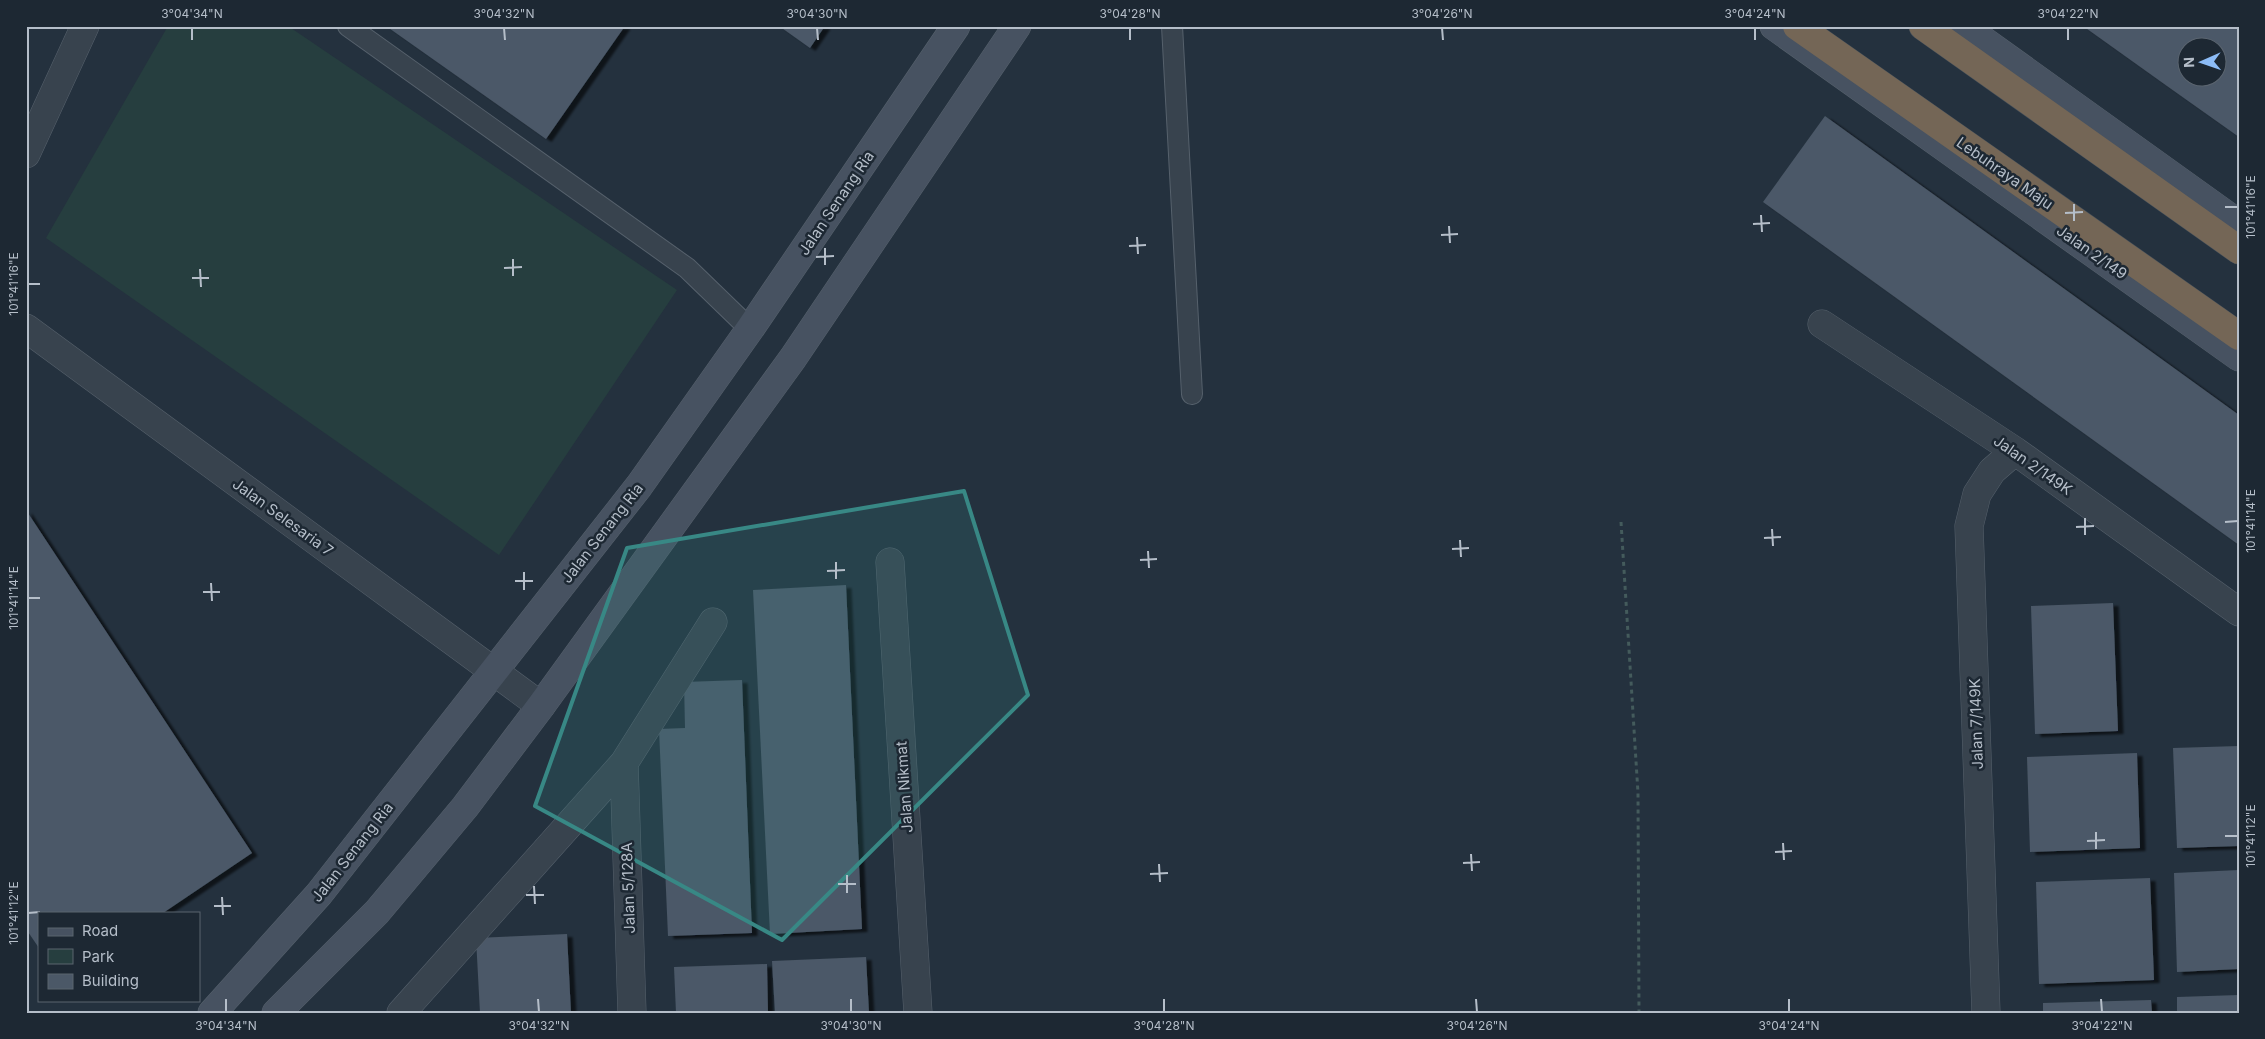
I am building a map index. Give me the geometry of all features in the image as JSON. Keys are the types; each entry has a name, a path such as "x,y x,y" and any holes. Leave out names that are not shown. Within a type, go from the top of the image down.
{"highway":[{"name":"Lebuhraya Maju","path":"1797,26 2239,336"},
{"path":"1923,26 2239,250"}],"street":[{"path":"26,154 85,26"},
{"name":"Jalan Senang Ria","path":"212,1013 319,894 466,704 495,672 639,486 750,329 956,26"},
{"path":"276,1013 377,912 465,807 541,706 793,358 1017,26"},
{"name":"Jalan 2/149","path":"1774,26 2239,357"},
{"path":"1963,26 2239,224"},
{"name":"Jalan 2/149K","path":"1822,324 2015,451 2239,612"},
{"name":"Jalan Selesaria 7","path":"26,328 541,706"},
{"name":"Jalan 7/149K","path":"1986,1013 1970,526 1977,494 1992,471 2015,451"},
{"name":"Jalan Nikmat","path":"890,562 918,1013"},
{"path":"401,1013 624,763 713,622"},
{"name":"Jalan 5/128A","path":"624,763 632,1013"}],"lane":[{"path":"348,26 686,268 750,329"},
{"path":"1172,26 1192,394"}],"path":[{"path":"1621,522 1638,793 1639,1013"}],"highlighted area":[{"path":"964,491 1028,695 782,940 535,806 627,548"}],"green space":[{"path":"168,26 288,26 677,290 499,555 46,238"}],"building":[{"path":"386,26 625,26 546,139"},
{"path":"779,26 825,26 810,48"},
{"path":"2083,26 2239,26 2239,137"},
{"path":"1825,116 2239,415 2239,545 1763,202"},
{"path":"26,510 252,853 164,912 38,912 38,947 26,929"},
{"path":"846,585 862,929 770,934 753,590"},
{"path":"2113,603 2118,731 2035,734 2031,606"},
{"path":"742,680 752,933 668,936 659,729 685,728 684,682"},
{"path":"2239,746 2239,846 2177,848 2173,748"},
{"path":"2137,753 2140,848 2030,852 2027,757"},
{"path":"2239,870 2239,969 2177,972 2174,873"},
{"path":"2150,878 2154,980 2039,984 2036,882"},
{"path":"567,934 571,1013 480,1013 476,938"},
{"path":"866,957 869,1013 775,1013 772,961"},
{"path":"767,964 768,1013 676,1013 674,967"},
{"path":"2239,995 2239,1013 2177,1013 2177,997"},
{"path":"2151,1000 2152,1013 2043,1013 2043,1003"}]}
